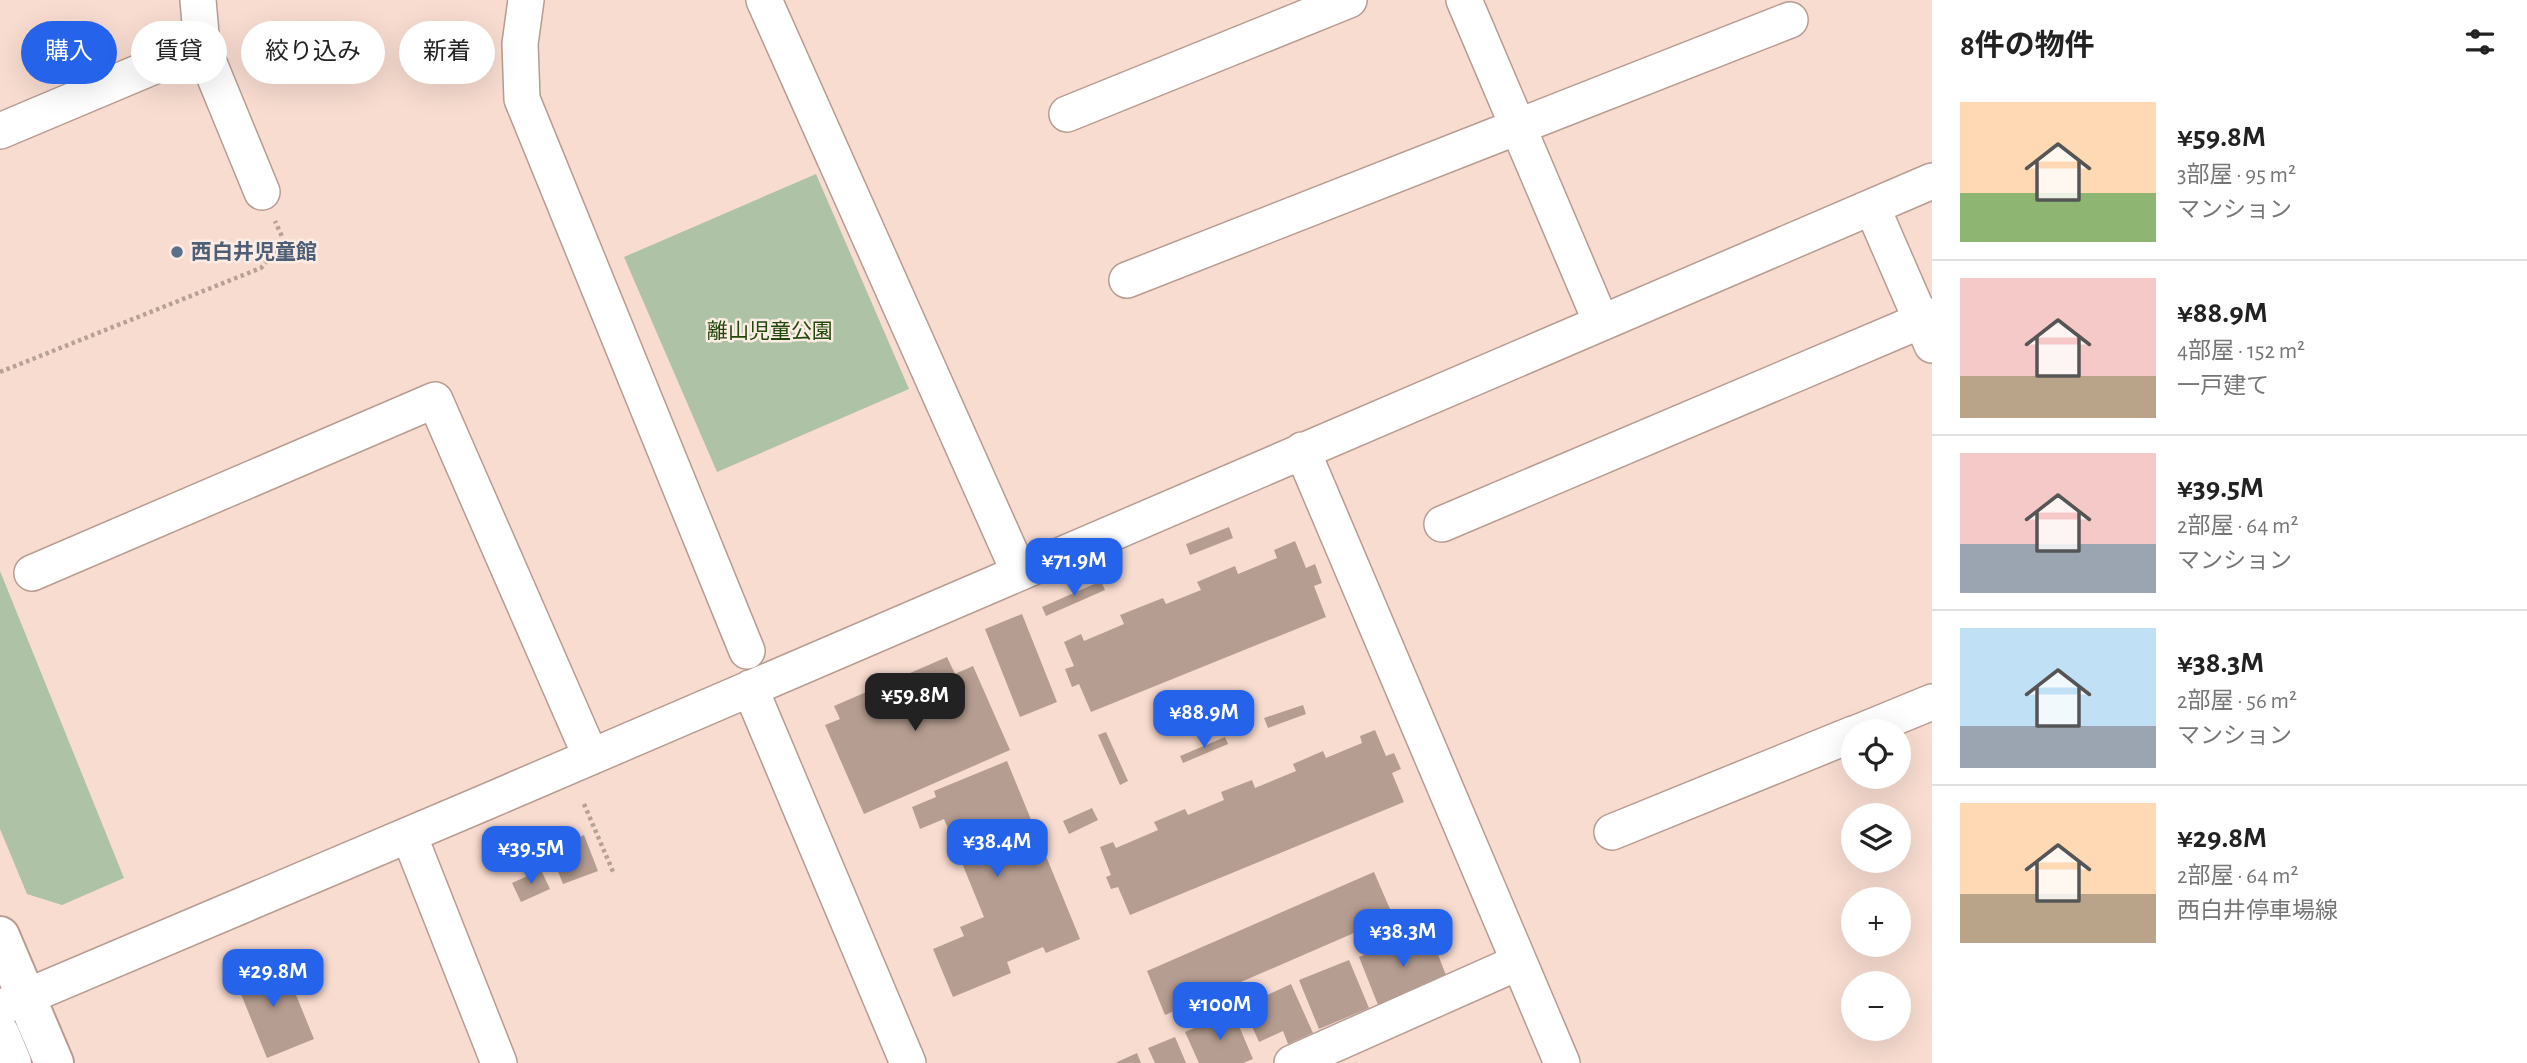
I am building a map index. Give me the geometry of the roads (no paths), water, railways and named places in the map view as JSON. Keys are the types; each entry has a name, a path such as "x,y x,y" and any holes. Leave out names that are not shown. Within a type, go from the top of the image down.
{"main road":[{"path":"0,936 13,1002 54,1063"},
{"path":"0,1034 12,1063"}],"street":[{"path":"198,0 200,21"},
{"path":"526,0 520,44 522,99 747,651"},
{"path":"764,0 1019,572"},
{"path":"1067,114 1349,0"},
{"path":"1464,0 1601,322"},
{"path":"1127,280 1790,20"},
{"path":"0,131 131,76"},
{"path":"218,84 262,192"},
{"path":"13,1002 409,835 1932,181"},
{"path":"1442,524 1928,327 1872,207"},
{"path":"32,573 435,400 591,757"},
{"path":"1302,450 1562,1063"},
{"path":"750,688 908,1063"},
{"path":"1891,719 1932,702"},
{"path":"1612,832 1841,739"},
{"path":"409,835 499,1063"},
{"path":"1292,1063 1519,962"}],"place":[{"name":"西白井児童館","path":"177,252"}],"park label":[{"name":"離山児童公園","path":"770,331"}]}
